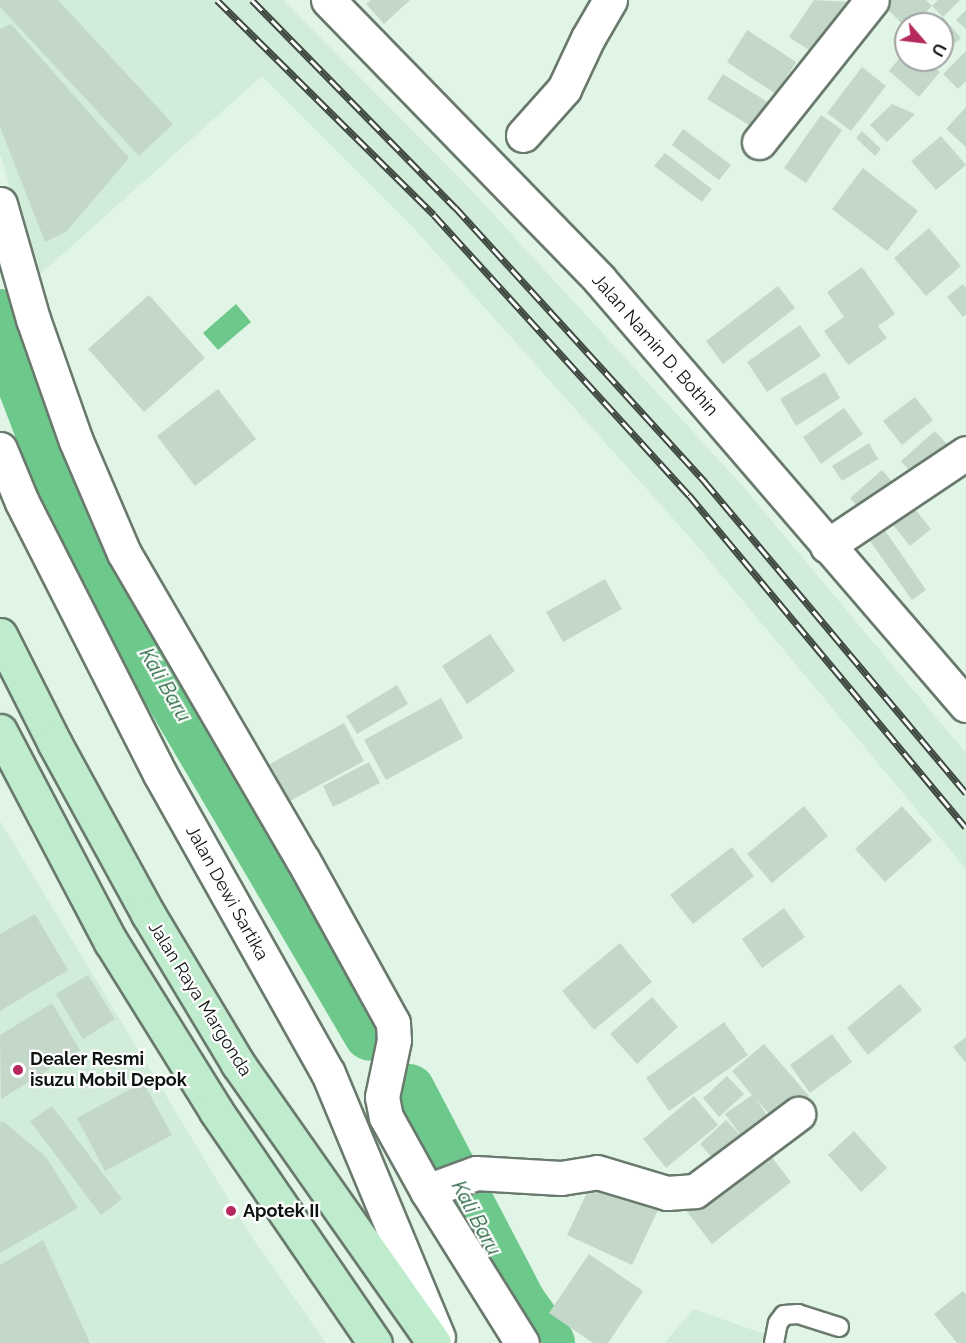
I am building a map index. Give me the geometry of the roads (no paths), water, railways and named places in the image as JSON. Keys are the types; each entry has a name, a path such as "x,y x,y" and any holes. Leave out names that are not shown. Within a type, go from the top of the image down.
{"main road":[{"name":"Jalan Raya Margonda","path":"0,635 55,744 147,914 238,1064 434,1343"},
{"path":"0,731 117,952 216,1111 375,1343"}],"street":[{"name":"Jalan Namin D. Bothin","path":"328,0 600,280 826,546 966,705"},
{"path":"523,135 564,89 588,38 610,0"},
{"path":"759,142 872,0"},
{"path":"0,204 33,320 76,441 124,553 303,860 393,1023 394,1040 382,1097 386,1117 451,1182 522,1343"},
{"name":"Jalan Dewi Sartika","path":"0,449 22,502 160,774 328,1073 441,1343"},
{"path":"826,546 966,453"},
{"path":"451,1182 561,1178 597,1172 668,1193 695,1191 798,1114"}],"lane":[{"path":"774,1343 778,1323 784,1315 798,1314 839,1326"}],"waterway":[{"name":"Kali Baru","path":"0,315 11,353 70,507 129,624 370,1035"},
{"name":"Kali Baru","path":"409,1090 521,1304 549,1343"}],"railway":[{"path":"217,0 434,215 689,495 966,827"},
{"path":"252,0 455,207 705,482 966,793"}],"place":[{"name":"Dealer Resmi isuzu Mobil Depok","path":"18,1070"},
{"name":"Apotek II","path":"231,1211"}]}
